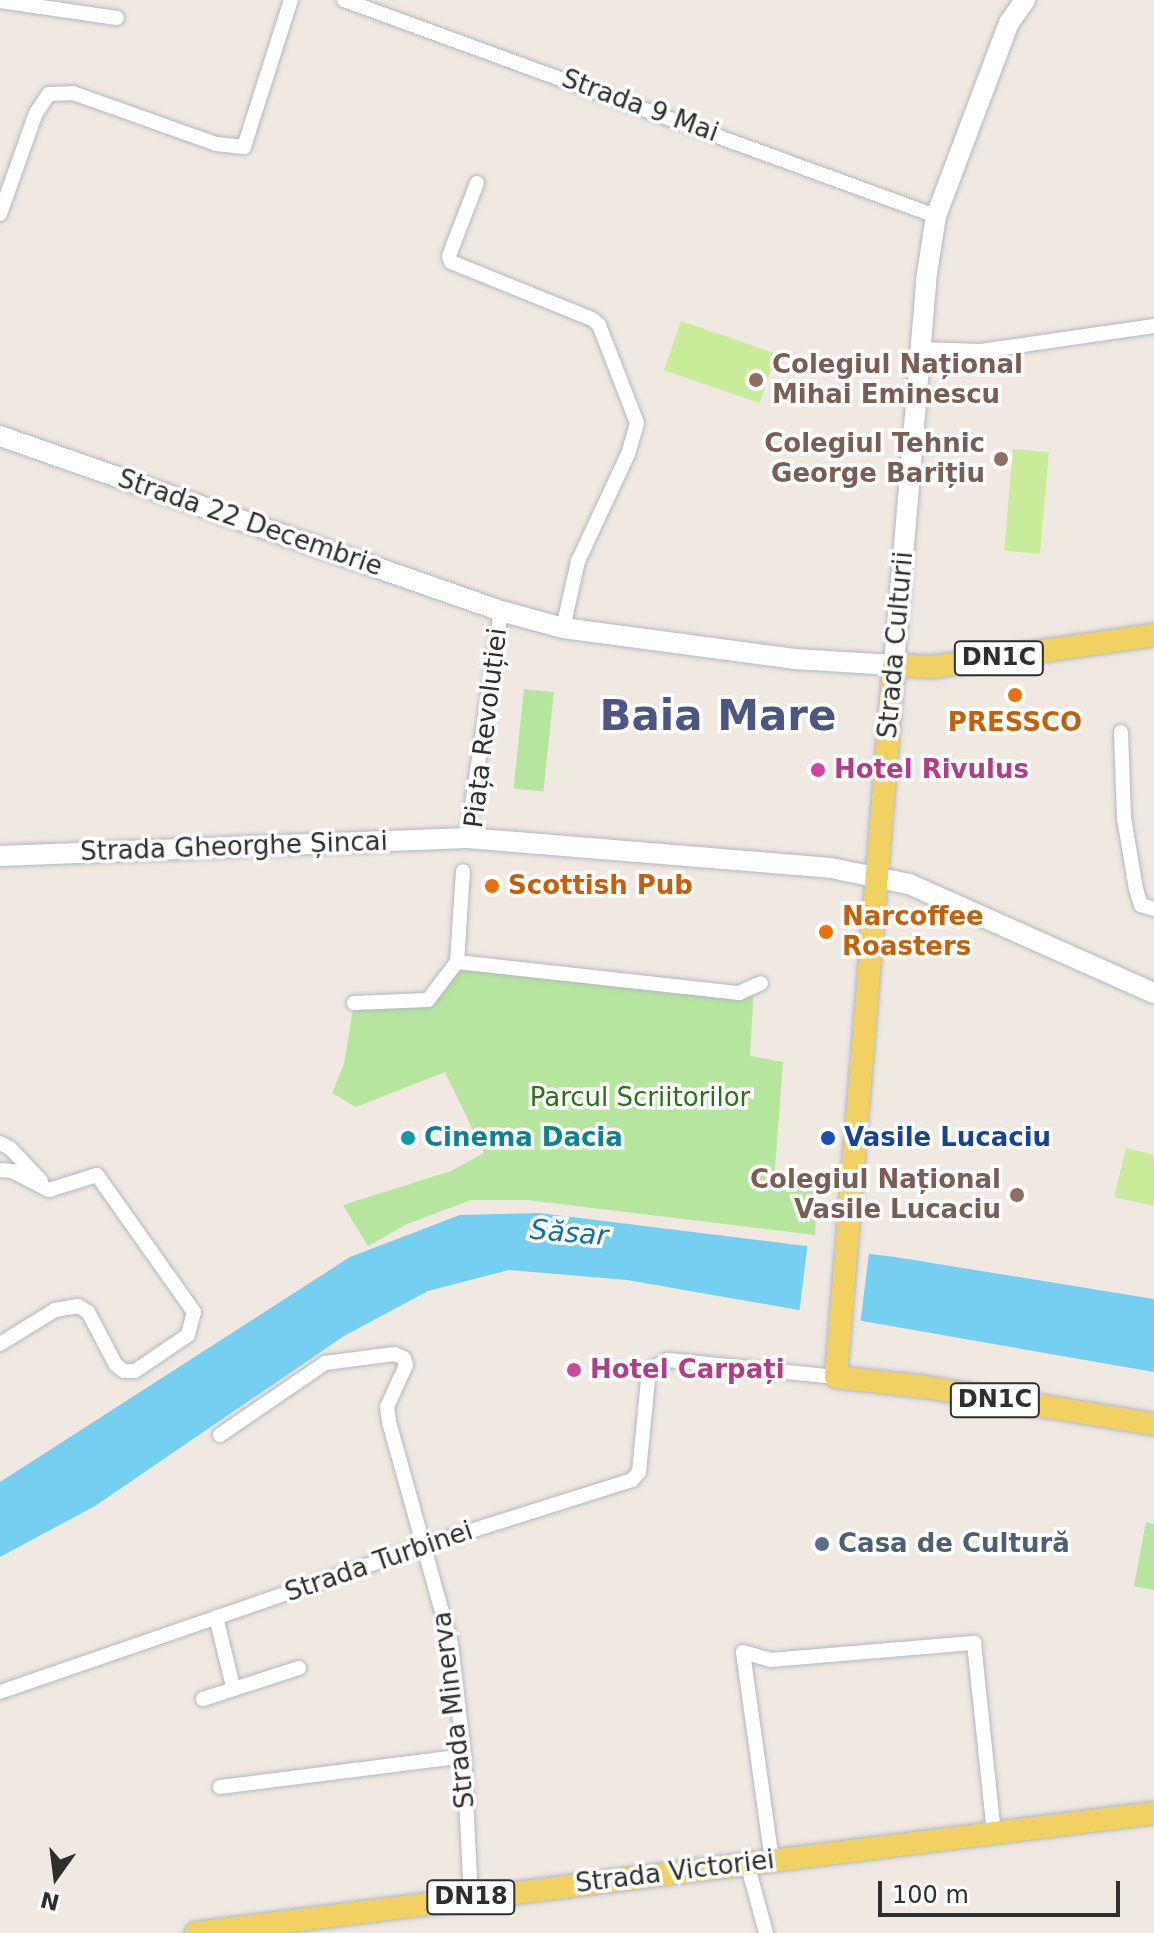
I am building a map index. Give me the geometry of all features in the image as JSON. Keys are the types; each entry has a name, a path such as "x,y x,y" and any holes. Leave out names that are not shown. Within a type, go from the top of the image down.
{"main road":[{"name":"Strada Culturii","path":"1008,0 1009,23"},
{"name":"Strada Culturii","path":"836,1377 921,349 936,216 1009,23 1025,0"},
{"name":"Strada 22 Decembrie","path":"0,436 501,611"},
{"name":"Piața Revoluției","path":"501,611 563,628 794,659 894,665"},
{"name":"DN1C","path":"894,665 932,667 1154,635"},
{"name":"Piața Revoluției","path":"467,838 831,868 877,876 909,884 1154,993"},
{"name":"Strada Gheorghe Șincai","path":"0,856 467,838"},
{"name":"DN1C","path":"836,1377 925,1387 1154,1424"},
{"name":"Strada Victoriei","path":"196,1933 1154,1813"}],"street":[{"path":"0,214 36,113 49,94 73,93 216,144 244,147 291,0"},
{"name":"Strada 9 Mai","path":"344,0 936,216"},
{"path":"0,1 117,18"},
{"path":"477,183 449,256 451,262 592,319 599,325 637,423 628,454 578,561 563,628"},
{"path":"921,349 981,351 1154,326"},
{"name":"Piața Revoluției","path":"467,838 501,611"},
{"path":"1121,732 1124,818 1134,877 1141,905 1154,909"},
{"path":"354,1003 428,1000 457,962 463,871"},
{"path":"457,962 739,993 761,983"},
{"path":"0,1143 10,1148 49,1190"},
{"path":"0,1170 12,1171 49,1190 97,1175 190,1301 194,1312 188,1335 148,1366 124,1371 116,1365 88,1312 78,1306 64,1307 0,1344"},
{"name":"Strada Minerva","path":"220,1435 325,1363 394,1354 404,1358 406,1365 387,1407 423,1546 438,1586 451,1644 464,1756 471,1897"},
{"name":"Strada Turbinei","path":"0,1692 423,1546 632,1480 640,1462 649,1370 668,1360 775,1368 836,1377"},
{"path":"216,1617 233,1687"},
{"path":"772,1861 743,1652 771,1660 974,1643 994,1833"},
{"path":"203,1699 299,1668"},
{"path":"220,1787 464,1756"},
{"path":"747,1863 766,1933"}],"green space":[{"path":"681,321 776,354 760,403 664,370"},
{"path":"1013,449 1049,452 1040,554 1004,551"},
{"path":"524,689 554,692 543,792 514,788"},
{"name":"Parcul Scriitorilor","path":"457,962 738,993 754,986 750,1056 783,1062 774,1181 790,1188 817,1192 815,1235 527,1200 471,1200 407,1224 368,1246 343,1205 451,1171 484,1153 445,1072 356,1107 332,1093 344,1064 354,1003 428,1000"},
{"path":"1126,1148 1154,1155 1154,1206 1114,1197"},
{"path":"1146,1522 1154,1524 1154,1590 1134,1586"}],"water":[{"name":"Săsar","path":"539,1213 895,1257 1154,1299 1154,1372 627,1280 509,1270 428,1291 344,1336 95,1506 0,1557 0,1482 350,1257 460,1215"}],"pier":[{"path":"808,1241 870,1249 861,1321 799,1313"}],"place":[{"name":"Colegiul Național Mihai Eminescu","path":"756,380"},
{"name":"Colegiul Tehnic George Barițiu","path":"1001,459"},
{"name":"PRESSCO","path":"1015,695"},
{"name":"Hotel Rivulus","path":"818,770"},
{"name":"Scottish Pub","path":"492,886"},
{"name":"Narcoffee Roasters","path":"826,932"},
{"name":"Cinema Dacia","path":"408,1138"},
{"name":"Vasile Lucaciu","path":"828,1138"},
{"name":"Colegiul Național Vasile Lucaciu","path":"1017,1195"},
{"name":"Hotel Carpați","path":"574,1370"},
{"name":"Casa de Cultură","path":"822,1544"}],"district":[{"name":"Baia Mare","path":"718,716"}]}
